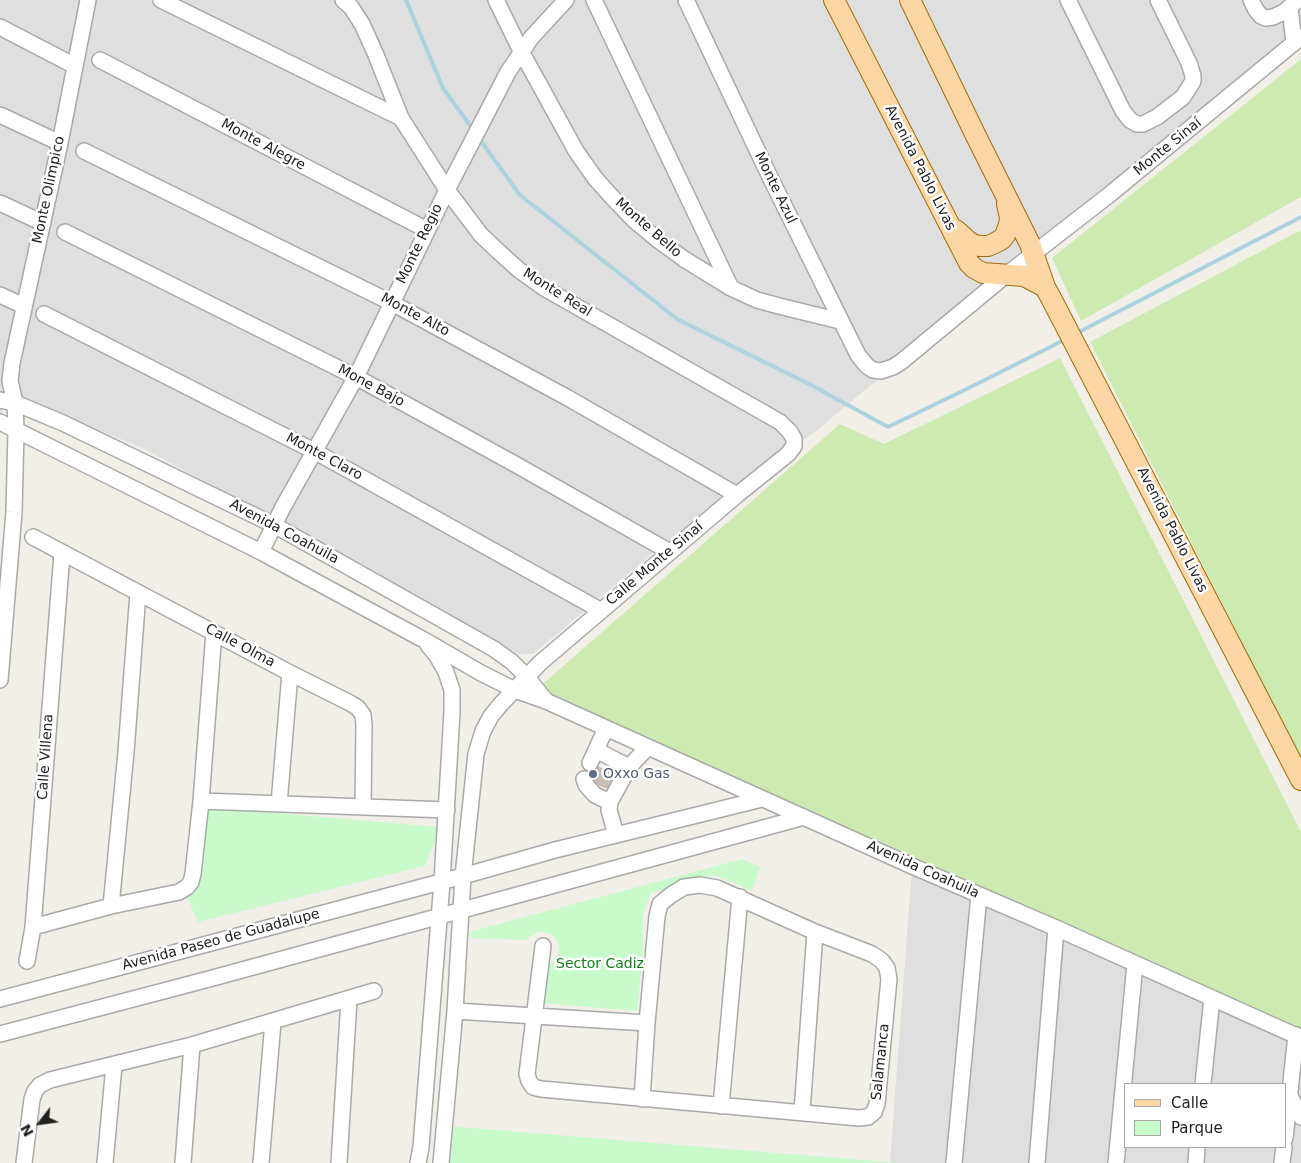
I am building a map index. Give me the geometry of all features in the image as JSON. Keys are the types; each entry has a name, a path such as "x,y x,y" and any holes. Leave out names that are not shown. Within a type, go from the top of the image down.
{"main road":[{"name":"Avenida Pablo Livas","path":"834,0 965,256 974,268 983,273 1028,277 1048,292"},
{"name":"Avenida Pablo Livas","path":"910,0 1005,192 1034,254 1048,292 1300,779"},
{"path":"947,218 960,235 974,245 981,246 995,243 1005,235 1009,224 1010,218 1005,192"}],"street":[{"name":"Monte Olimpico","path":"4,404 60,143 88,0"},
{"path":"161,0 401,118"},
{"name":"Monte Real","path":"343,0 351,7 362,24 401,118 447,190 481,235 518,270 544,288 780,422 794,439"},
{"name":"Monte Bello","path":"496,0 521,51 576,151 595,178 634,220 684,259 732,288 757,300 840,321"},
{"name":"Monte Regio","path":"261,552 314,451 356,377 427,230 508,72 530,38 566,0"},
{"path":"594,0 732,288"},
{"name":"Monte Azul","path":"686,0 840,321 862,362 873,370 881,371 887,370 901,362 1006,275"},
{"path":"1068,0 1123,111 1130,120 1137,124 1143,124 1157,117 1183,97 1193,81 1189,63 1158,0"},
{"path":"1251,0 1256,10 1266,18 1278,15 1294,4 1298,40"},
{"path":"0,27 75,66"},
{"name":"Monte Sinaí","path":"1034,254 1298,40"},
{"name":"Monte Alegre","path":"100,60 427,230"},
{"path":"0,115 60,143"},
{"name":"Monte Alto","path":"84,151 392,303 568,398 737,495"},
{"path":"0,203 43,223"},
{"name":"Mone Bajo","path":"65,232 356,377 670,552"},
{"path":"1006,275 1034,254"},
{"path":"0,295 24,306"},
{"name":"Monte Claro","path":"44,314 314,451 600,610"},
{"path":"0,680 1,641 14,512 16,430 4,404"},
{"name":"Avenida Coahuila","path":"4,404 63,423 274,525 494,649 512,662 526,676 546,702"},
{"name":"Avenida Coahuila","path":"0,422 261,552 514,690 606,728 1298,1037"},
{"name":"Calle Monte Sinaí","path":"514,690 526,676 600,610 788,454 794,446 794,439"},
{"name":"Calle Olma","path":"33,537 358,708 363,715 364,726 363,808"},
{"name":"Calle Villena","path":"27,961 32,927 62,553"},
{"path":"111,906 126,752 138,593"},
{"path":"32,927 111,906 179,892 191,882 201,801 214,632"},
{"path":"418,1163 421,1147 442,882 452,712 452,690 446,672 437,656 424,640"},
{"path":"279,804 290,673"},
{"path":"441,1163 464,876 476,754 483,731 491,716 514,690"},
{"path":"606,728 593,757 629,767"},
{"path":"616,835 609,810 610,802 629,767 648,747"},
{"path":"584,779 586,785 595,796 610,802"},
{"name":"Avenida Paseo de Guadalupe","path":"0,999 442,882 555,850 762,798"},
{"path":"201,801 447,810"},
{"path":"0,1034 804,817"},
{"name":"Salamanca","path":"533,1016 527,1074 528,1081 534,1087 541,1090 642,1099 721,1106 802,1112 859,1118 868,1117 874,1112 878,1104 889,979 887,968 882,961 872,954 815,932 740,897 717,888 700,885 684,887 671,894 660,904 657,916 642,1099"},
{"path":"954,1163 979,895"},
{"path":"721,1106 740,897"},
{"path":"1037,1163 1056,928"},
{"path":"802,1112 815,932"},
{"path":"533,1016 543,946"},
{"path":"1116,1163 1135,964"},
{"path":"24,1163 32,1099 40,1085 50,1080 192,1046 374,991"},
{"path":"1203,1083 1212,998"},
{"path":"339,1163 349,999"},
{"path":"454,1011 647,1024"},
{"path":"261,1163 273,1022"},
{"path":"1286,1127 1298,1037"},
{"path":"183,1163 192,1046"},
{"path":"104,1163 114,1065"},
{"path":"1289,1094 1301,1117"},
{"path":"1196,1163 1197,1148"},
{"path":"1282,1163 1284,1148"}],"shaded area":[{"path":"0,0 1301,0 1301,25 816,431 665,543 533,654 519,654 145,449 5,392 0,423"},
{"path":"912,867 1301,1048 1301,1163 890,1163"}],"green space":[{"path":"1301,59 1301,197 1081,321 1052,258"},
{"path":"1301,230 1301,759 1090,342"},
{"path":"1060,358 1301,832 1301,1029 537,689 840,424 884,444"},
{"path":"204,807 440,827 425,866 198,922 187,897 199,875"},
{"name":"Sector Cadiz","path":"743,859 760,867 752,891 715,875 651,893 643,914 643,956 637,1011 542,1003 545,968 557,958 559,952 559,945 553,935 539,931 526,940 469,938 472,931"},
{"path":"448,1126 899,1163 446,1163"}],"building":[{"path":"598,767 614,774 607,788 599,785 590,772 595,771"}],"waterway":[{"path":"406,0 443,88 474,131"},
{"path":"478,137 520,195 677,319 813,386 888,427 1066,339"},
{"path":"1077,333 1301,217"}],"place":[{"name":"Oxxo Gas","path":"593,774"}]}
